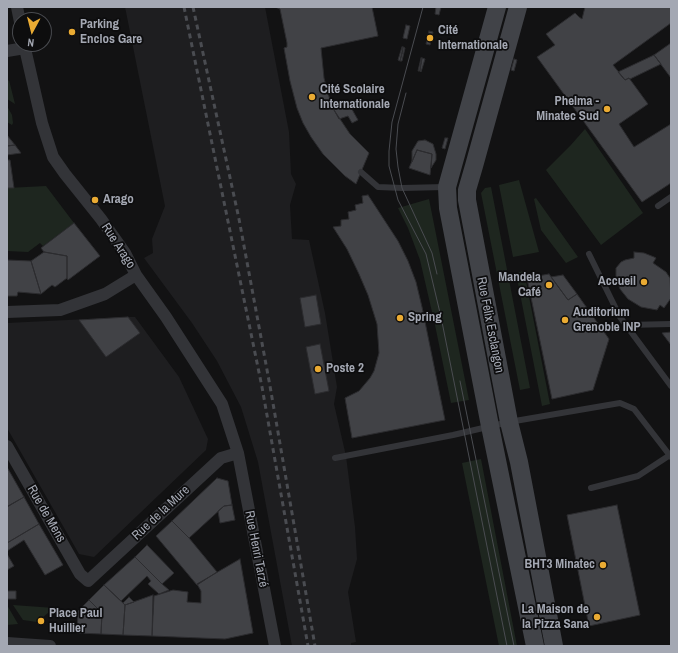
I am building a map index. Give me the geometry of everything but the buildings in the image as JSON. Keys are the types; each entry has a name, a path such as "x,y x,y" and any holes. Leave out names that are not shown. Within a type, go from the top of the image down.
{"street":[{"name":"Rue Félix Esclangon","path":"497,7 447,187 459,215 509,422 554,646"},
{"name":"Rue Félix Esclangon","path":"518,7 467,190 467,200 459,215 490,426 535,646"},
{"name":"Rue Arago","path":"26,52 42,123 53,157 125,253 136,275 166,316 222,404 238,453"},
{"path":"7,312 60,310 105,294 136,275"},
{"name":"Rue de Mens","path":"7,446 80,574 88,581"},
{"name":"Rue de la Mure","path":"88,581 221,458 238,453"},
{"name":"Rue Henri Tarzé","path":"238,453 275,646"},
{"path":"7,644 50,646"}],"lane":[{"path":"361,172 378,187 427,189 447,187"},
{"path":"658,206 671,197"},
{"path":"589,254 620,317 671,386"},
{"path":"627,325 671,324"},
{"path":"334,458 453,435 509,422 620,403 634,409 670,456 638,476 591,488"}],"shaded area":[{"path":"125,7 265,7 289,132 291,174 296,184 290,205 292,239 309,240 325,313 337,387 334,404 346,456 355,527 357,559 348,592 356,642 351,643 351,646 292,646 258,462 241,407 217,361 192,323 144,258 153,253 152,239 165,206"},
{"path":"9,80 15,104 7,99 7,82"},
{"path":"7,106 12,115 12,125 7,122"},
{"path":"585,129 643,213 601,245 546,170"},
{"path":"519,180 539,252 513,257 499,185"},
{"path":"46,186 74,223 43,246 40,243 28,252 7,251 7,188"},
{"path":"491,187 530,388 520,390 481,193 485,188"},
{"path":"536,198 578,257 566,263 541,230 534,199"},
{"path":"429,199 469,400 451,403 420,260 408,228 398,208"},
{"path":"524,271 550,404 542,406 516,273"},
{"path":"135,317 179,377 208,439 206,450 94,557 79,554 7,428 7,323"},
{"path":"481,459 517,646 499,646 462,463"},
{"path":"7,605 18,624 7,625"},
{"path":"13,605 54,608 37,622 23,620"}],"tram line":[{"path":"423,7 392,122 389,166 398,200 426,254 441,317 507,646"},
{"path":"406,93 398,124 396,149 398,167 402,188 432,253 437,274"},
{"path":"460,381 514,646"}],"railway":[{"path":"184,7 262,387 308,646"},
{"path":"193,7 239,219 270,386 315,646"}],"place":[{"name":"Parking Enclos Gare","path":"72,32"},
{"name":"Cité Internationale","path":"430,38"},
{"name":"Cité Scolaire Internationale","path":"312,97"},
{"name":"Phelma - Minatec Sud","path":"607,109"},
{"name":"Arago","path":"95,200"},
{"name":"Accueil","path":"644,282"},
{"name":"Mandela Café","path":"549,285"},
{"name":"Spring","path":"400,318"},
{"name":"Auditorium Grenoble INP","path":"565,320"},
{"name":"Poste 2","path":"318,369"},
{"name":"BHT3 Minatec","path":"603,565"},
{"name":"La Maison de la Pizza Sana","path":"597,617"},
{"name":"Place Paul Huillier","path":"41,621"}]}
